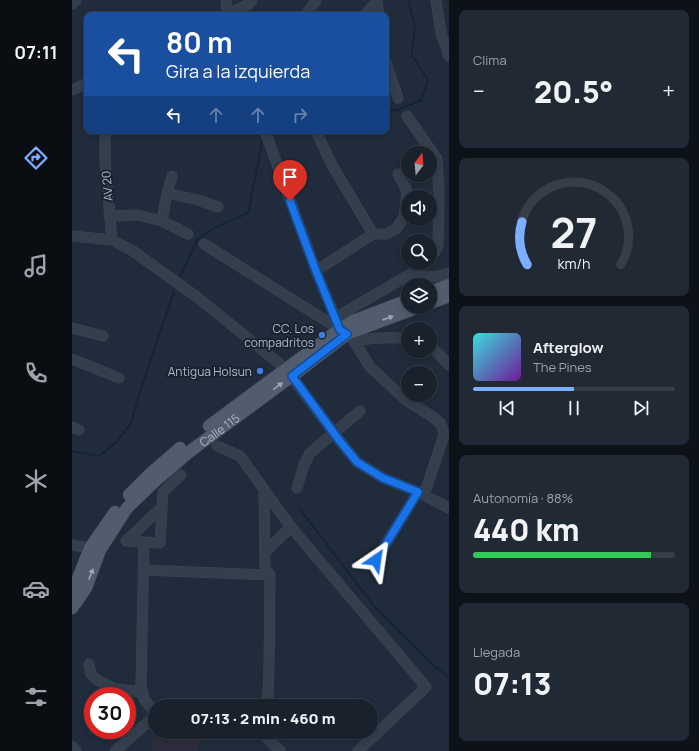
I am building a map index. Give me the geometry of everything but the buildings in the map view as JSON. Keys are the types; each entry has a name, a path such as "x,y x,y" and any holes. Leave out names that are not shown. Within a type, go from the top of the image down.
{"main road":[{"path":"437,289 449,285"},
{"path":"437,300 449,296"},
{"name":"Calle 115","path":"347,335 353,321 401,303"},
{"name":"Calle 115","path":"72,594 95,549 127,508 188,452 289,373 347,335 401,314"},
{"name":"Calle 115","path":"72,608 86,588 95,549"}],"street":[{"path":"72,4 76,0"},
{"path":"226,0 227,12"},
{"path":"233,12 249,4 252,0"},
{"path":"308,12 316,0"},
{"path":"436,0 441,33 449,56"},
{"path":"368,12 377,1"},
{"path":"377,1 379,12"},
{"path":"389,73 398,98"},
{"path":"72,90 84,84"},
{"path":"407,116 437,159 437,248"},
{"name":"AV 20","path":"104,134 112,240"},
{"path":"266,134 316,271 335,318 370,367 406,400 433,416 447,436 421,494 376,560"},
{"path":"317,134 332,165 373,234"},
{"path":"316,271 373,234 386,234 396,229 404,217 407,191 398,174"},
{"path":"162,221 172,176"},
{"path":"167,193 198,200 218,207"},
{"path":"110,216 138,215 162,221 188,234"},
{"path":"72,236 112,240 133,251 196,297 289,373 357,462 383,478 449,508"},
{"path":"204,244 347,335 378,338 401,338"},
{"path":"335,318 412,270"},
{"path":"417,270 424,276 440,276 449,273"},
{"path":"72,328 103,336"},
{"path":"437,352 449,365"},
{"path":"72,359 119,378"},
{"path":"297,488 304,465 310,454 360,412"},
{"path":"217,446 240,456 291,528 426,687 358,751"},
{"path":"162,507 126,542 160,543 163,492 181,475"},
{"path":"264,489 265,568 270,575 269,668 267,699"},
{"path":"265,552 291,528"},
{"path":"144,542 141,686 144,699 148,704"},
{"path":"72,545 95,549"},
{"path":"143,570 270,575"},
{"path":"89,664 91,674 97,680 116,690 142,692"},
{"path":"115,751 148,720"},
{"path":"268,739 280,751"},
{"path":"72,746 76,751"}],"shaded area":[{"path":"151,739 200,739 199,751 151,751"}],"waterway":[{"path":"389,111 398,110 421,100 428,80 412,55 415,25 408,0"},
{"path":"179,279 197,240 216,227 248,213 263,138"},
{"path":"72,451 99,456 117,442 131,423 142,385 174,292"},
{"path":"300,509 374,606 431,663 449,678"}],"place":[{"name":"CC. Los compadritos","path":"322,335"},
{"name":"Antigua Holsun","path":"260,371"}],"route":[{"path":"290,201 340,330 347,334 292,376 357,462 383,478 418,492 376,560"}]}
